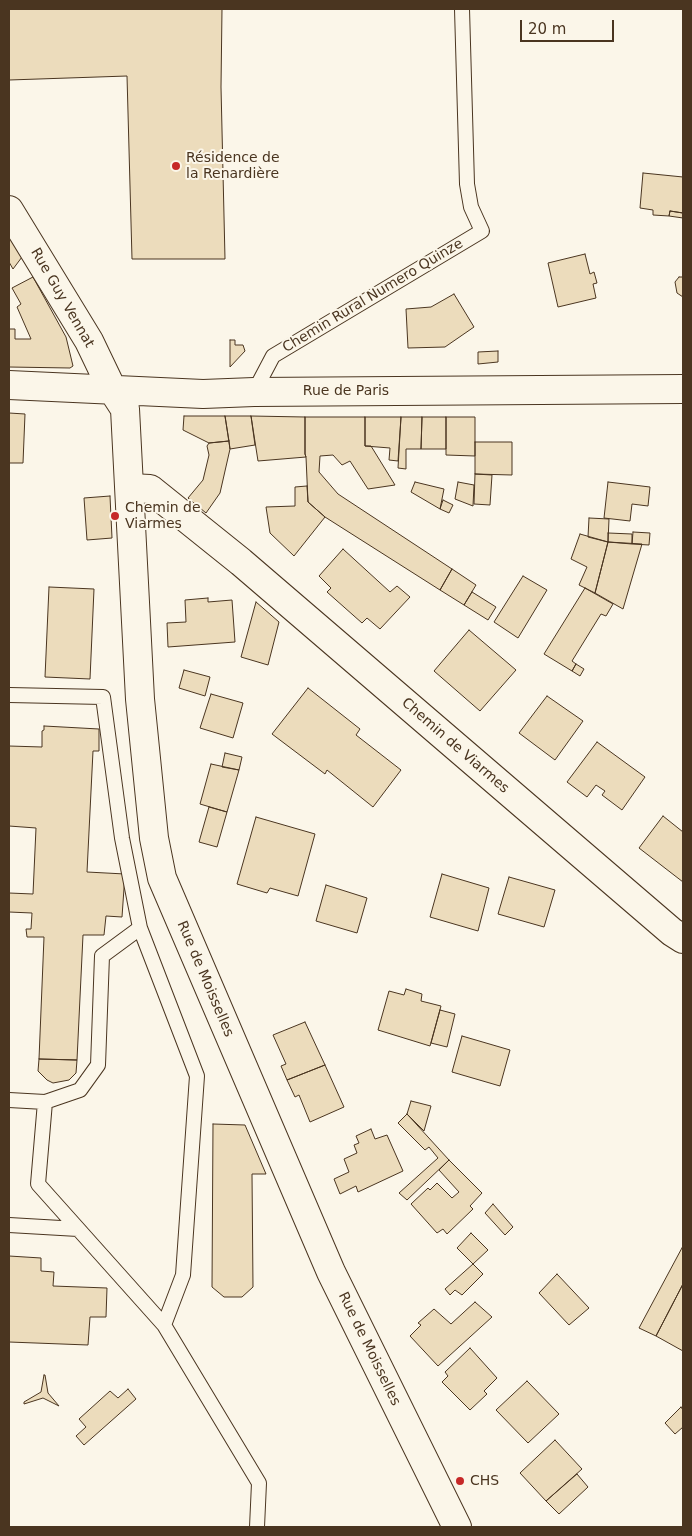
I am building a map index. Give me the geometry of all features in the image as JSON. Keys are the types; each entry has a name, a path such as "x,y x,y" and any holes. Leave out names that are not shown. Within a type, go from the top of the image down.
{"street":[{"name":"Rue Guy Vennat","path":"9,210 89,341 112,389"},
{"name":"Rue de Paris","path":"9,385 203,394 683,388"},
{"name":"Rue de Moisselles","path":"112,389 125,409 140,699 154,838 162,878 331,1272 457,1527"},
{"name":"Chemin de Viarmes","path":"130,488 150,490 233,556 672,932 683,939"}],"lane":[{"name":"Chemin Rural Numero Quinze","path":"254,392 273,356 482,231 471,207 467,184 462,9"},
{"path":"9,695 102,696 122,838 140,928 197,1076 183,1275 164,1325"},
{"path":"9,1100 46,1102 80,1090 98,1065 102,956 140,928"},
{"path":"46,1102 38,1184 164,1325 259,1483 257,1527"},
{"path":"9,1225 78,1229"}],"building":[{"name":"Résidence de la Renardière","path":"9,9 222,9 221,87 225,259 132,259 127,76 9,80"},
{"path":"643,173 683,177 683,213 670,211 669,216 653,215 653,210 640,208"},
{"path":"670,211 683,213 683,218 669,216"},
{"path":"9,233 22,257 13,269 9,262"},
{"path":"585,254 590,274 594,272 597,283 593,284 596,298 558,307 548,263"},
{"path":"33,277 66,337 73,366 70,368 9,367 9,329 15,329 15,339 31,339 17,307 21,304 12,288"},
{"path":"679,277 683,277 683,297 677,293 675,282"},
{"path":"454,294 474,327 445,347 408,348 406,309 431,307"},
{"path":"230,340 235,340 235,345 243,345 245,351 230,367"},
{"path":"498,351 498,362 478,364 478,352"},
{"path":"9,413 25,414 23,463 9,463"},
{"path":"184,416 225,416 229,441 209,443 183,430"},
{"path":"225,416 251,416 255,445 230,449"},
{"path":"251,416 305,417 306,457 258,461"},
{"path":"305,417 365,417 365,446 371,446 395,485 368,489 350,461 342,465 333,455 320,456 319,472 338,494 452,569 440,590 325,517 308,502"},
{"path":"365,417 401,417 398,461 389,460 390,448 365,446"},
{"path":"401,417 422,417 421,449 406,449 406,469 398,468"},
{"path":"422,417 446,417 446,449 421,449"},
{"path":"446,417 475,417 475,456 446,455"},
{"path":"229,441 230,449 220,493 206,513 188,498 203,480 209,455 207,446 209,443"},
{"path":"475,442 512,442 512,475 475,474"},
{"path":"475,474 492,475 490,505 474,504"},
{"path":"415,482 444,489 440,509 411,492"},
{"path":"458,482 474,485 473,506 455,499"},
{"path":"608,482 650,487 648,506 632,504 630,521 604,518"},
{"path":"307,486 308,502 325,517 294,556 270,533 266,507 295,506 295,487"},
{"path":"110,496 112,538 87,540 84,498"},
{"path":"443,500 453,505 449,513 440,509"},
{"path":"589,518 609,519 608,542 588,537"},
{"path":"633,532 650,533 649,545 632,544"},
{"path":"608,533 632,534 632,544 608,542"},
{"path":"580,534 608,542 595,593 579,585 587,567 571,559"},
{"path":"608,542 642,544 623,609 595,593"},
{"path":"343,549 390,592 397,586 410,597 380,629 367,618 362,623 327,592 331,588 319,576"},
{"path":"452,569 476,585 464,605 440,590"},
{"path":"523,576 547,590 518,638 494,622"},
{"path":"49,587 94,589 90,679 45,677"},
{"path":"585,588 613,604 606,616 601,614 572,661 576,664 572,671 544,654"},
{"path":"472,592 496,607 488,620 464,605"},
{"path":"208,598 208,602 232,600 235,642 168,647 167,623 186,622 185,600"},
{"path":"256,602 279,622 268,665 241,657"},
{"path":"469,630 516,670 480,711 434,671"},
{"path":"576,664 584,669 580,676 572,671"},
{"path":"184,670 210,677 205,696 179,688"},
{"path":"308,688 360,729 356,735 401,770 373,807 327,770 325,774 272,734"},
{"path":"211,694 243,703 233,738 200,728"},
{"path":"547,696 583,721 555,760 519,733"},
{"path":"44,726 99,729 99,751 93,751 87,872 125,874 122,917 106,916 104,935 83,935 77,1060 39,1059 44,937 27,937 26,929 31,929 32,913 9,912 9,893 33,894 36,828 9,826 9,746 42,747 42,731"},
{"path":"597,742 645,777 622,810 602,795 605,791 596,785 587,797 567,782"},
{"path":"225,753 242,757 239,770 222,767"},
{"path":"211,764 239,770 227,812 200,804"},
{"path":"209,807 227,812 217,847 199,842"},
{"path":"663,816 683,832 683,882 639,848"},
{"path":"256,817 315,834 298,896 270,888 267,893 237,884"},
{"path":"442,874 489,888 478,931 430,917"},
{"path":"509,877 555,890 544,927 498,914"},
{"path":"326,885 367,898 357,933 316,921"},
{"path":"406,989 422,994 421,1001 441,1006 430,1046 378,1030 389,991 404,995"},
{"path":"440,1010 455,1014 447,1047 431,1043"},
{"path":"305,1022 325,1065 287,1080 281,1066 286,1064 273,1035"},
{"path":"462,1036 510,1050 500,1086 452,1072"},
{"path":"39,1059 77,1060 76,1073 69,1080 53,1083 38,1071"},
{"path":"325,1065 344,1107 310,1122 299,1095 295,1097 287,1080"},
{"path":"411,1101 431,1106 424,1131 407,1114"},
{"path":"407,1114 449,1160 407,1200 399,1193 438,1158 429,1147 425,1150 398,1123"},
{"path":"213,1124 245,1125 266,1174 252,1174 253,1287 242,1297 224,1297 212,1287"},
{"path":"371,1129 375,1139 387,1135 403,1171 358,1192 356,1186 340,1194 334,1179 349,1172 344,1159 357,1153 354,1145 359,1143 356,1136"},
{"path":"449,1160 482,1193 470,1206 473,1209 447,1234 443,1229 437,1233 411,1204 428,1188 430,1190 437,1183 452,1198 459,1192 439,1170"},
{"path":"493,1204 513,1227 505,1235 485,1213"},
{"path":"471,1233 488,1250 473,1264 457,1248"},
{"path":"683,1246 683,1284 656,1336 639,1328"},
{"path":"9,1256 41,1258 41,1271 54,1272 53,1286 107,1288 106,1317 90,1317 88,1345 9,1342"},
{"path":"473,1264 483,1274 462,1295 455,1290 450,1295 445,1289"},
{"path":"557,1274 589,1308 569,1325 539,1293"},
{"path":"683,1284 683,1351 656,1336"},
{"path":"475,1302 492,1317 438,1366 410,1336 421,1325 418,1323 434,1309 451,1324"},
{"path":"470,1348 497,1378 484,1391 487,1394 470,1410 442,1382 448,1376 445,1372"},
{"path":"44,1375 48,1393 59,1406 43,1398 24,1404 24,1402 41,1392"},
{"path":"527,1381 559,1414 528,1443 496,1410"},
{"path":"128,1389 136,1399 84,1445 76,1436 86,1427 79,1419 110,1391 118,1398"},
{"path":"681,1407 683,1410 683,1427 675,1434 665,1423"},
{"path":"555,1440 582,1469 546,1501 520,1473"},
{"path":"577,1474 588,1487 559,1514 546,1501"}],"place":[{"name":"Résidence de la Renardière","path":"176,166"},
{"name":"Chemin de Viarmes","path":"115,516"},
{"name":"CHS","path":"460,1481"}]}
